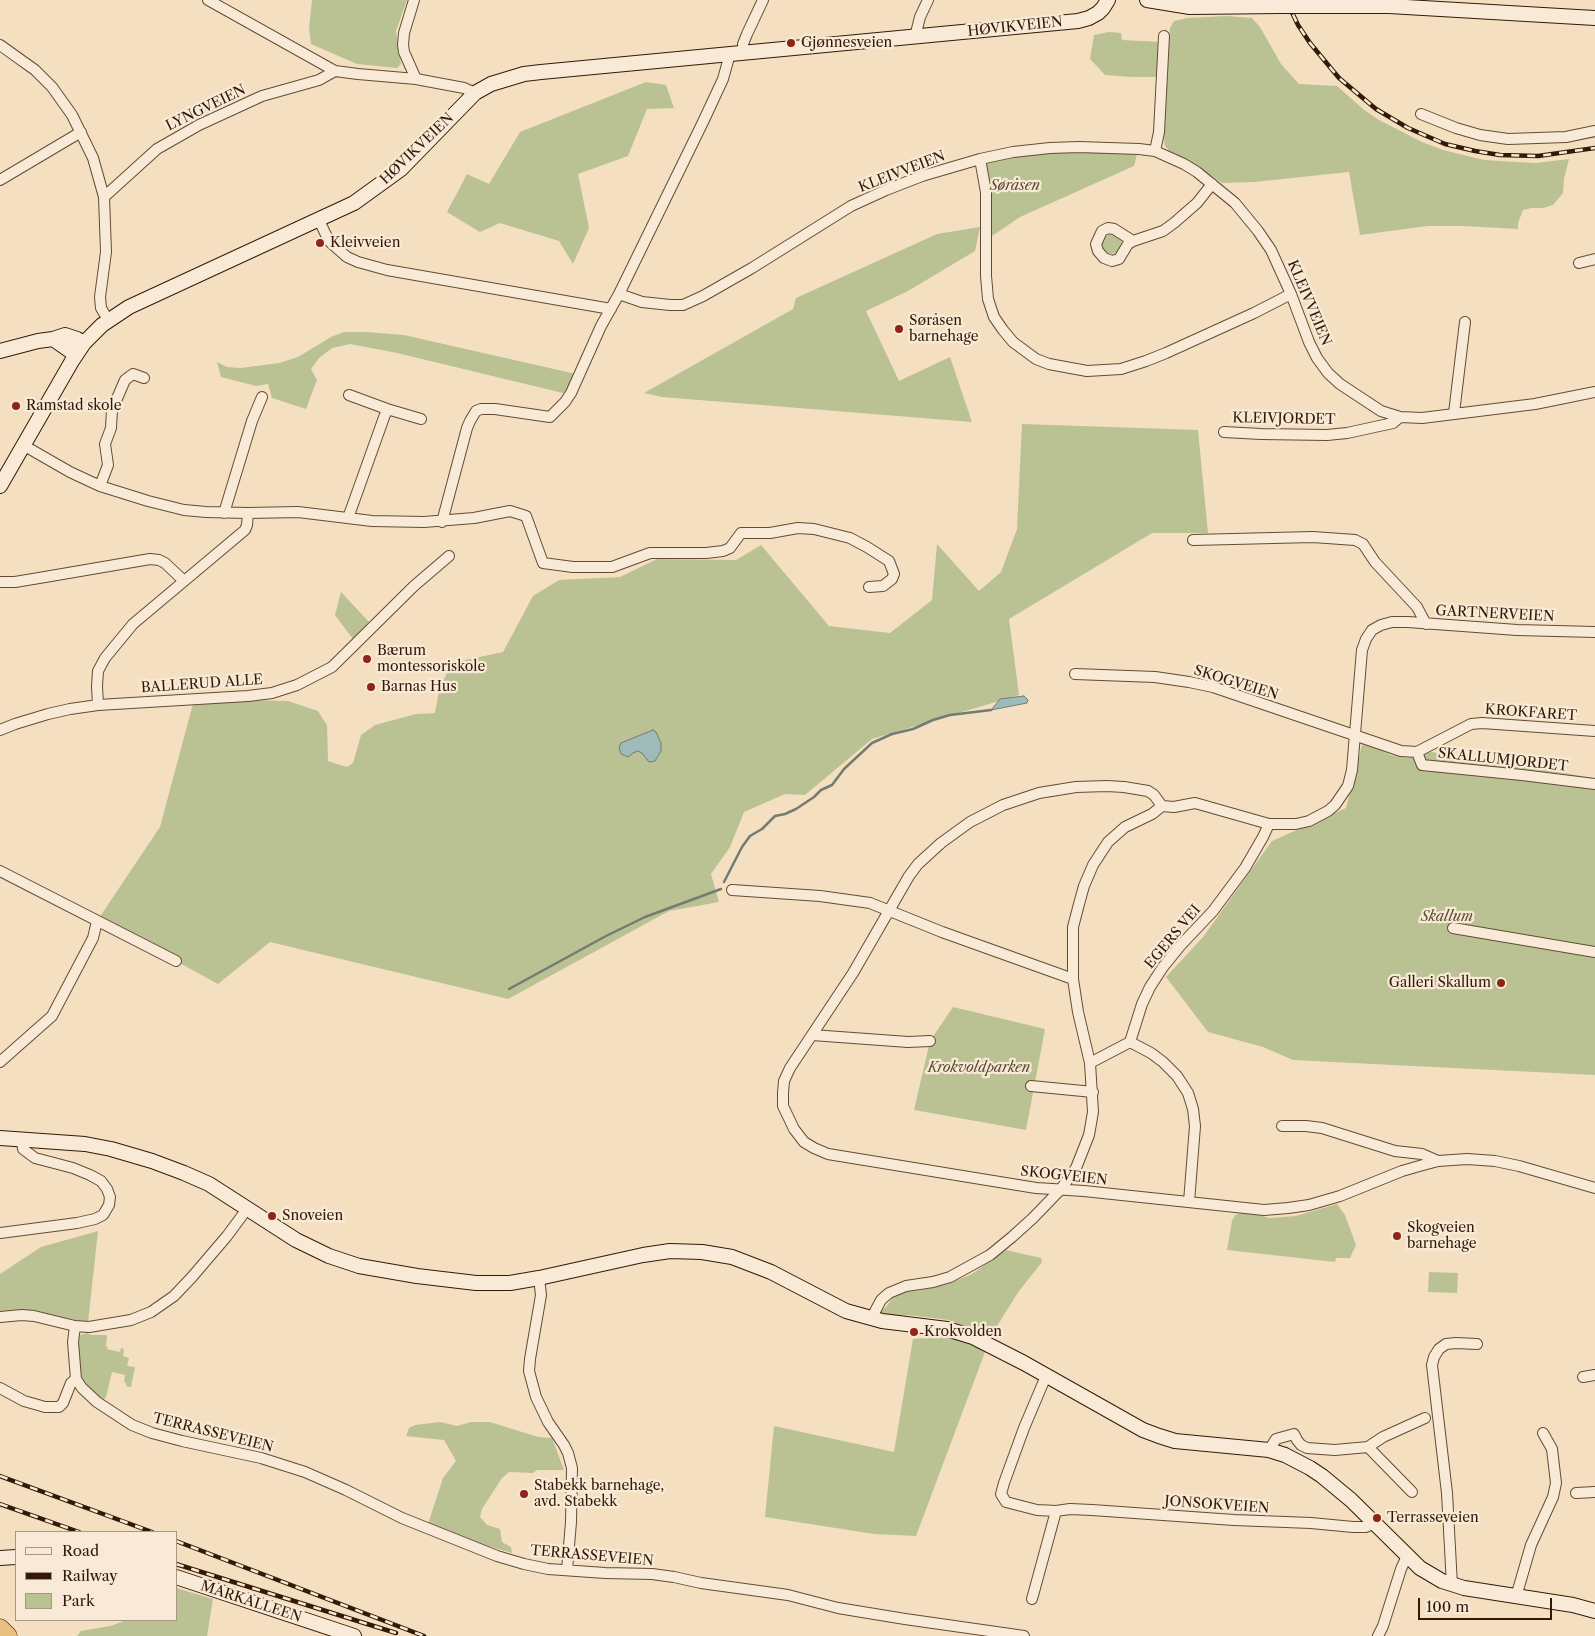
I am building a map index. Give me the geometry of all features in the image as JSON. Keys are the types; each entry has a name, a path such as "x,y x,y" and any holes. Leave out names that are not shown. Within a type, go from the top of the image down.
{"highway":[{"path":"0,1628 7,1636"},
{"path":"0,1632 7,1636"}],"main road":[{"name":"HØVIKVEIEN","path":"0,486 76,355 84,343 108,320 160,292 354,203 390,178 414,157 475,93 502,80 532,73 1078,20 1089,18 1098,13 1108,0"},
{"path":"1149,0 1190,7 1389,6 1595,18"},
{"path":"0,351 38,340 53,339 65,335 84,343"},
{"path":"53,339 76,355"},
{"path":"0,1138 85,1144 123,1152 199,1179 315,1250 359,1266 417,1276 476,1283 510,1283 670,1251 702,1252 732,1257 785,1279 846,1311 870,1319 934,1326 961,1333 988,1344 1144,1430 1159,1436 1175,1441 1270,1450 1285,1455 1310,1468 1351,1500 1407,1556 1430,1575 1452,1585 1574,1605 1595,1611"},
{"path":"0,1558 15,1557"},
{"name":"MARKALLEEN","path":"178,1578 354,1636"}],"street":[{"path":"208,0 335,71 416,78 464,88 475,93"},
{"path":"414,0 404,33 403,45 404,52 416,78"},
{"path":"750,52 752,25 763,0"},
{"path":"915,36 920,17 928,0"},
{"path":"1155,151 1159,132 1164,36"},
{"path":"0,45 35,70 52,87 72,114 93,158 104,198 106,252 100,297 101,308 108,320"},
{"path":"442,522 467,428 476,411 495,409 550,417 572,393 601,326 619,294 723,80 728,54"},
{"name":"LYNGVEIEN","path":"104,198 157,149 182,134 262,96 319,80 335,71"},
{"path":"1421,114 1480,135 1508,139 1566,137 1595,131"},
{"path":"0,180 81,132"},
{"name":"KLEIVVEIEN","path":"619,294 642,302 683,305 703,296 752,268 851,206 922,176 980,159 1013,152 1050,148 1115,148 1155,151 1184,164 1235,203 1272,250 1317,358 1328,373 1340,384 1381,411 1400,417 1422,418 1535,404 1595,392"},
{"path":"980,159 986,192 986,276 988,299 994,316 1013,342 1036,358 1049,364 1087,371 1121,369 1166,353 1291,294"},
{"path":"1132,241 1163,231 1197,203 1212,184"},
{"path":"319,220 331,243 341,252 358,262 387,270 611,309"},
{"path":"1578,263 1595,260"},
{"path":"1454,413 1465,322"},
{"path":"100,486 108,465 105,444 111,428 112,410 115,402 125,380 133,374 144,378"},
{"path":"349,395 421,419"},
{"path":"224,513 252,421 262,397"},
{"path":"348,518 387,409"},
{"name":"KLEIVJORDET","path":"1224,432 1327,435 1393,423 1400,417"},
{"path":"23,445 70,472 100,486 184,510 224,513 298,512 372,521 442,522 510,511 526,516 543,563 573,567 612,567 650,553 706,553 723,551 730,548 741,534 770,533 798,528 814,529 850,538 867,546 890,561 894,574 892,579 883,586 869,587"},
{"path":"98,705 98,670 105,658 133,624 245,530 248,513"},
{"name":"GARTNERVEIEN","path":"1194,540 1313,537 1355,540 1363,544 1375,562 1417,607 1426,624 1517,630 1595,632"},
{"name":"BALLERUD ALLE","path":"0,730 48,714 98,705 248,696 297,685 332,667 414,586 449,556"},
{"path":"0,582 31,579 150,559 160,560 165,563 184,581"},
{"path":"870,1319 881,1300 889,1293 906,1286 950,1277 990,1255 1012,1237 1061,1189 1076,1168 1089,1135 1093,1112 1093,1092 1090,1063 1078,1012 1073,979 1073,927 1092,865 1108,842 1125,827 1152,814 1162,806 1174,807 1195,803 1268,824 1296,824 1328,811 1335,805 1348,786 1352,770 1360,665 1366,639 1372,630 1380,625 1392,622 1426,624"},
{"name":"SKOGVEIEN","path":"1075,674 1134,675 1213,687 1355,736"},
{"name":"KROKFARET","path":"1417,752 1471,724 1482,722 1595,731"},
{"path":"1355,736 1401,751 1417,752"},
{"name":"SKALLUMJORDET","path":"1417,752 1422,765 1522,774 1595,784"},
{"name":"SKOGVEIEN","path":"1162,806 1154,795 1148,791 1124,787 1076,787 1039,793 1010,802 970,822 940,843 918,864 909,876 853,973 790,1068 784,1081 783,1106 788,1119 804,1142 828,1154 847,1158 1036,1188 1264,1210 1309,1206 1340,1196 1402,1171 1438,1161 1495,1161 1553,1174 1595,1188"},
{"name":"EGERS VEI","path":"1130,1042 1142,1004 1150,987 1163,967 1214,910 1245,868 1263,837 1268,824"},
{"path":"0,871 176,961"},
{"path":"732,890 820,896 870,903 942,932 1073,979"},
{"path":"0,1062 52,1016 93,938 97,921"},
{"path":"1454,928 1595,952"},
{"path":"812,1035 908,1042 930,1041"},
{"path":"1090,1063 1130,1042 1151,1053 1177,1076 1188,1094 1193,1109 1194,1126 1189,1202"},
{"path":"1031,1086 1093,1092"},
{"name":"SKOGVEIEN","path":"1282,1126 1322,1128 1395,1151 1422,1154 1438,1161"},
{"path":"0,1233 95,1219 103,1215 109,1205 110,1198 107,1189 101,1181 90,1174 73,1168 35,1158 23,1149 22,1140"},
{"path":"0,1317 34,1316 75,1326 102,1325 131,1320 151,1312 174,1296 192,1277 228,1236 247,1209"},
{"path":"539,1278 540,1295 529,1372 536,1397 548,1422 564,1445 572,1468 571,1522 567,1570"},
{"path":"0,1388 24,1401 45,1407 59,1407 63,1403 71,1383 76,1378 73,1342 75,1326"},
{"path":"1452,1585 1447,1493 1432,1365 1439,1349 1446,1344 1477,1344"},
{"path":"1583,1377 1595,1375"},
{"name":"JONSOKVEIEN","path":"1046,1376 1024,1428 1001,1494 1006,1502 1037,1510 1092,1510 1353,1527 1366,1527 1375,1523"},
{"name":"TERRASSEVEIEN","path":"76,1378 82,1388 97,1402 132,1424 152,1433 261,1458 305,1472 402,1518 483,1551 524,1564 548,1569 652,1574 780,1594 838,1608 905,1620 1024,1636"},
{"path":"1270,1450 1276,1439 1294,1434 1301,1445 1307,1448 1335,1450 1368,1448 1384,1437 1425,1418"},
{"path":"1516,1597 1531,1545 1553,1497 1556,1483 1552,1449 1543,1433"},
{"path":"1368,1448 1412,1492"},
{"path":"1576,1493 1595,1492"},
{"path":"1032,1598 1056,1511"},
{"path":"1378,1636 1383,1626 1398,1576 1407,1556"}],"green space":[{"path":"312,0 407,0 396,31 401,64 397,68 357,64 311,44 309,28"},
{"path":"1227,16 1252,18 1260,27 1281,64 1299,84 1337,86 1363,109 1379,120 1422,142 1443,150 1484,160 1536,163 1569,159 1563,193 1553,205 1523,210 1518,223 1518,229 1428,226 1360,235 1349,172 1254,182 1222,183 1170,152 1165,146 1164,141 1170,28 1174,21 1187,18"},
{"path":"1109,32 1121,33 1122,40 1161,42 1162,77 1105,75 1090,59 1094,35"},
{"path":"646,82 666,85 674,108 647,109 628,156 578,174 589,228 573,264 559,241 500,223 480,232 447,212 467,174 489,184 520,132"},
{"name":"Søråsen","path":"1050,150 1137,154 1134,166 1020,217 986,240 983,159"},
{"path":"980,227 975,251 908,291 866,311 899,381 950,357 972,422 662,397 644,393 793,309 796,298 937,234"},
{"path":"1108,234 1116,234 1122,240 1122,248 1116,254 1108,254 1102,248 1102,240"},
{"path":"344,332 404,335 576,374 567,394 397,353 350,344 332,348 319,358 311,369 317,380 306,409 272,398 268,384 256,386 221,377 217,362 227,367 241,368 279,363 298,357 331,337"},
{"path":"1022,424 1198,430 1208,533 1152,533 1009,619 1019,695 872,739 805,795 785,794 744,812 730,847 711,874 719,902 669,911 508,999 270,942 218,984 97,921 160,827 194,700 288,701 318,711 327,725 328,761 347,767 353,763 361,735 375,725 416,714 435,713 439,691 451,663 503,652 533,596 559,580 620,577 657,559 736,560 761,545 829,626 890,633 932,600 937,544 979,591 1001,572 1017,529"},
{"path":"341,592 369,622 353,639 335,615"},
{"name":"Skallum","path":"1363,741 1391,755 1408,758 1431,752 1595,778 1595,1075 1293,1060 1263,1047 1208,1032 1166,977 1203,937 1272,841 1346,808"},
{"name":"Krokvoldparken","path":"953,1007 1045,1029 1026,1130 914,1110 930,1041"},
{"path":"1337,1204 1345,1215 1356,1245 1350,1258 1336,1258 1335,1262 1227,1250 1232,1221 1235,1215 1245,1211 1269,1218 1296,1216"},
{"path":"98,1231 88,1323 34,1310 0,1311 0,1274 41,1247"},
{"path":"1006,1250 1041,1258 1042,1262 1019,1291 990,1337 949,1320 908,1315 871,1319 886,1307 894,1296 905,1292 948,1284 972,1274"},
{"path":"1429,1272 1458,1273 1457,1293 1428,1292"},
{"path":"87,1333 91,1335 107,1335 107,1349 120,1352 121,1348 124,1349 123,1356 129,1358 127,1366 135,1367 131,1387 126,1386 124,1382 125,1375 112,1372 106,1397 103,1401 87,1388 79,1375 78,1347 80,1335"},
{"path":"946,1336 988,1344 916,1536 874,1534 765,1517 774,1426 894,1452 913,1339"},
{"path":"440,1422 457,1426 471,1422 490,1422 538,1437 552,1438 564,1470 537,1470 533,1473 509,1472 502,1478 482,1509 480,1517 487,1525 500,1529 502,1542 511,1547 512,1553 463,1539 428,1524 443,1478 456,1461 444,1440 406,1436 409,1428 415,1425"},
{"path":"178,1589 213,1599 207,1636 77,1636 81,1631 122,1622 178,1621"}],"water":[{"path":"1024,696 1028,700 1027,703 991,710 1000,699"},
{"path":"653,730 656,732 661,743 661,751 655,761 649,762 638,751 628,757 621,754 619,747 621,743"}],"waterway":[{"path":"724,882 742,847 750,836 762,829 775,816 796,809 821,790 832,785 844,769 872,743 892,734 913,729 950,715 991,710"},
{"path":"509,989 645,917 721,889"}],"railway":[{"path":"1286,0 1298,25 1310,43 1339,78 1376,109 1408,128 1445,144 1500,155 1538,156 1595,148"},
{"path":"0,1476 149,1531"},
{"path":"0,1504 76,1531"},
{"path":"178,1542 424,1636"},
{"path":"178,1565 396,1633"}],"place":[{"name":"Gjønnesveien","path":"791,43"},
{"name":"Kleivveien","path":"320,243"},
{"name":"Søråsen barnehage","path":"899,329"},
{"name":"Ramstad skole","path":"16,406"},
{"name":"Bærum montessoriskole","path":"367,659"},
{"name":"Barnas Hus","path":"371,687"},
{"name":"Galleri Skallum","path":"1501,983"},
{"name":"Snoveien","path":"272,1216"},
{"name":"Skogveien barnehage","path":"1397,1236"},
{"name":"Krokvolden","path":"914,1332"},
{"name":"Stabekk barnehage, avd. Stabekk","path":"524,1494"},
{"name":"Terrasseveien","path":"1377,1518"}]}
